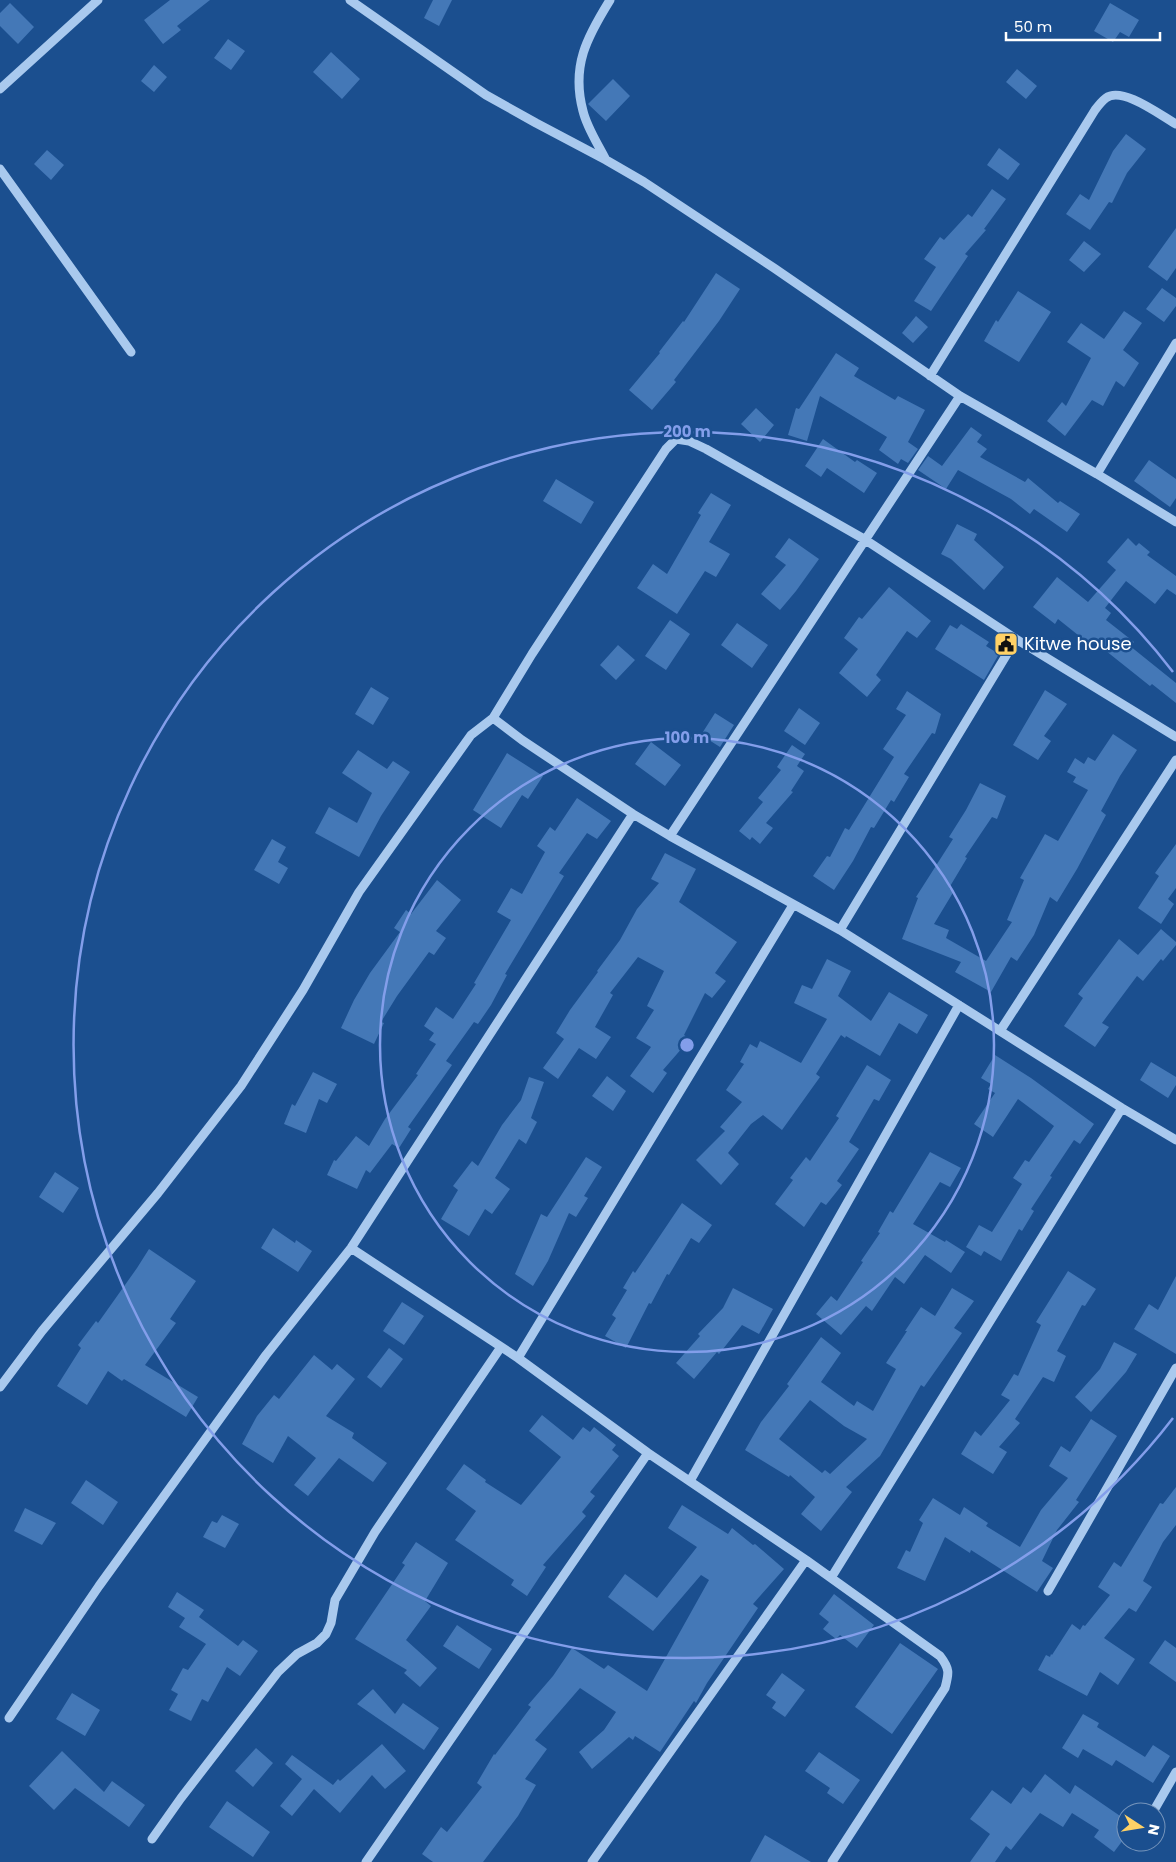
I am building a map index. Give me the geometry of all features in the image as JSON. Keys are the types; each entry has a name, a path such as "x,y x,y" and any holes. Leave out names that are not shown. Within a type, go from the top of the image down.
{"street":[{"path":"0,89 98,0"},
{"path":"350,0 486,95 644,182 774,268 960,396 1097,474 1176,522"},
{"path":"606,160 583,113 578,84 582,54 593,27 610,0"},
{"path":"930,376 1095,110 1106,98 1119,94 1176,124"},
{"path":"0,169 131,352"},
{"path":"1097,474 1176,343"},
{"path":"670,836 960,396"},
{"path":"0,1387 42,1331 158,1193 241,1086 302,990 359,892 471,735 493,718 532,654 666,449 676,439 689,441 706,449 864,539 1016,639 1176,737"},
{"path":"840,930 1016,639"},
{"path":"493,718 522,740 634,814 670,836 840,930 1176,1140"},
{"path":"1000,1031 1176,760"},
{"path":"9,1718 99,1586 260,1363 351,1248 634,814"},
{"path":"518,1358 793,905"},
{"path":"690,1481 959,1005"},
{"path":"831,1578 1122,1108"},
{"path":"351,1248 518,1358 648,1454 806,1560 940,1656 947,1665 949,1675 944,1688 928,1716 832,1862"},
{"path":"152,1840 181,1798 278,1672 297,1654 317,1643 326,1634 332,1622 335,1600 375,1532 501,1347"},
{"path":"1048,1591 1176,1368"},
{"path":"366,1862 648,1454"},
{"path":"592,1862 806,1560"},
{"path":"1160,1802 1176,1772"}],"building":[{"path":"170,0 210,0 177,26 181,30 163,44 144,20"},
{"path":"433,0 452,0 439,26 424,18"},
{"path":"10,3 34,27 18,44 0,26 0,13"},
{"path":"1110,3 1139,20 1129,37 1120,32 1113,42 1094,31"},
{"path":"228,39 245,51 231,70 214,58"},
{"path":"331,52 360,79 342,99 313,72"},
{"path":"154,65 167,77 154,92 141,81"},
{"path":"1017,69 1037,86 1026,99 1006,82"},
{"path":"613,79 630,96 606,121 588,104"},
{"path":"1126,134 1146,149 1127,173 1112,203 1109,202 1090,230 1066,214 1080,194 1089,200 1113,151"},
{"path":"999,148 1020,164 1008,180 987,165"},
{"path":"47,150 64,165 51,180 34,164"},
{"path":"992,189 1006,199 984,229 986,230 965,254 968,256 931,311 914,301 936,267 924,259 940,237 944,240 968,214 972,217"},
{"path":"1176,228 1176,268 1167,281 1148,267"},
{"path":"1084,241 1101,254 1084,272 1069,260"},
{"path":"716,273 740,289 719,321 674,380 676,382 652,410 629,390 684,322"},
{"path":"1162,288 1176,298 1176,306 1164,322 1146,309"},
{"path":"1018,291 1051,312 1019,362 984,341 996,320 998,322"},
{"path":"1124,311 1142,323 1123,350 1139,363 1124,387 1116,381 1103,406 1092,400 1065,436 1047,421 1062,402 1066,406 1091,358 1067,342 1081,323 1104,339"},
{"path":"916,316 928,327 913,343 902,333"},
{"path":"836,353 859,368 854,376 895,400 898,396 925,410 908,442 918,449 908,463 901,459 898,464 879,450 887,437 820,396 807,441 788,435 796,408 799,409"},
{"path":"756,408 774,425 760,442 741,424"},
{"path":"971,427 982,435 977,442 987,449 980,457 1025,482 1028,478 1058,503 1060,501 1080,514 1067,532 1034,509 1030,514 1011,499 958,470 946,489 918,470 928,456 942,466"},
{"path":"823,439 855,462 857,460 877,473 864,493 827,468 821,477 805,466"},
{"path":"1149,460 1176,479 1176,498 1170,507 1134,481"},
{"path":"556,479 594,502 581,524 543,501"},
{"path":"711,493 731,505 709,542 730,554 716,577 705,571 677,614 637,588 653,564 667,574 701,515 698,513"},
{"path":"957,524 977,534 974,540 1004,567 984,590 951,559 941,554"},
{"path":"789,538 819,559 780,610 761,594 786,565 775,557"},
{"path":"1128,538 1136,546 1139,543 1150,552 1147,555 1176,576 1176,595 1167,589 1155,604 1126,581 1105,608 1111,613 1106,620 1134,642 1130,646 1176,683 1176,703 1152,684 1150,686 1091,639 1088,643 1058,619 1055,624 1033,607 1057,577 1088,602 1116,570 1107,562"},
{"path":"889,587 931,621 917,638 907,631 876,675 881,680 867,697 839,673 858,649 844,638 859,617 862,619"},
{"path":"670,620 690,634 666,670 645,656"},
{"path":"737,623 768,645 752,668 721,645"},
{"path":"961,624 989,642 986,646 999,654 984,680 935,649 950,625 957,629"},
{"path":"618,645 635,660 616,680 600,665"},
{"path":"371,687 389,698 373,725 355,714"},
{"path":"1045,690 1067,704 1044,736 1051,741 1038,760 1013,745"},
{"path":"907,691 941,714 935,734 932,733 904,774 909,777 894,802 891,800 874,828 871,827 853,861 834,890 813,876 827,856 830,857 845,828 849,830 894,757 883,749 906,715 896,709"},
{"path":"799,708 820,723 805,745 784,731"},
{"path":"715,713 734,725 720,747 701,735"},
{"path":"1113,734 1137,750 1101,811 1106,815 1077,869 1057,902 1050,897 1034,935 1017,961 1011,957 991,992 955,972 961,962 902,939 918,898 916,897 953,839 949,837 980,783 1006,796 997,819 992,817 965,857 967,858 949,888 954,891 934,924 949,930 946,938 986,961 1012,922 1007,920 1024,880 1020,878 1045,834 1058,841 1088,790 1073,782 1076,777 1067,772 1075,758 1084,764 1088,757 1095,761"},
{"path":"651,742 681,765 665,786 635,764"},
{"path":"792,745 805,754 797,766 804,771 791,791 793,792 766,823 773,828 760,844 752,837 750,840 739,831 763,802 758,798 781,770 777,767"},
{"path":"358,750 387,769 393,761 410,772 381,816 359,857 315,833 329,807 357,823 372,793 342,773"},
{"path":"507,753 543,776 528,799 522,795 501,828 473,810"},
{"path":"577,798 611,821 597,839 587,833 559,873 564,876 505,974 507,975 491,1005 478,1024 474,1022 446,1061 452,1065 408,1127 411,1129 399,1148 392,1144 370,1173 366,1170 357,1189 327,1175 334,1160 336,1161 356,1136 369,1146 385,1119 418,1075 416,1074 436,1044 429,1040 434,1033 424,1026 436,1007 453,1019 476,984 474,983 511,920 497,912 511,888 522,894 545,852 537,846 550,827 555,831"},
{"path":"272,839 286,847 278,862 288,868 279,884 254,870"},
{"path":"1176,844 1176,888 1168,899 1174,904 1161,924 1138,908 1159,876 1155,873"},
{"path":"665,853 696,869 679,902 737,942 715,973 726,981 712,998 705,993 684,1035 690,1039 663,1070 667,1073 653,1093 630,1076 651,1047 636,1038 654,1010 647,1006 664,971 638,957 610,993 613,995 595,1027 611,1037 596,1059 579,1048 558,1079 543,1068 564,1039 556,1033 570,1010 620,940 637,909 659,883 651,879"},
{"path":"437,880 461,900 436,931 446,938 434,955 429,952 397,996 381,1022 384,1023 374,1044 341,1028 354,1000 370,973 400,932 394,928 406,910 411,914"},
{"path":"1161,929 1176,942 1176,945 1163,961 1161,959 1143,981 1137,976 1102,1023 1109,1027 1095,1047 1064,1026 1083,998 1078,994 1119,939 1138,955"},
{"path":"827,959 851,971 838,996 871,1021 889,992 928,1015 917,1034 899,1023 880,1056 841,1035 816,1074 820,1077 782,1130 763,1115 751,1124 728,1153 739,1164 721,1185 696,1160 725,1131 720,1127 742,1102 726,1090 744,1064 740,1062 750,1044 757,1048 760,1041 801,1063 827,1019 794,1003 802,985 812,989"},
{"path":"995,1055 1031,1078 1094,1124 1080,1144 1074,1140 1031,1209 1034,1211 1022,1231 1019,1229 1001,1261 984,1251 981,1256 966,1247 979,1225 992,1232 1022,1184 1013,1178 1025,1160 1029,1162 1054,1126 1018,1099 993,1137 974,1124 995,1093 988,1089 991,1084 981,1078"},
{"path":"1151,1062 1176,1077 1176,1085 1168,1098 1140,1080"},
{"path":"867,1065 891,1080 879,1101 874,1099 849,1142 859,1149 837,1181 842,1185 826,1205 821,1202 804,1227 775,1204 793,1180 790,1178 806,1157 810,1161 839,1118 836,1116"},
{"path":"313,1072 337,1084 327,1103 319,1099 306,1133 284,1124 292,1104 295,1106"},
{"path":"607,1076 626,1091 613,1111 592,1096"},
{"path":"529,1077 544,1082 531,1118 537,1122 526,1144 519,1139 495,1178 510,1189 492,1214 485,1209 469,1236 441,1219 458,1190 453,1186 472,1161 478,1166 502,1125 521,1100"},
{"path":"930,1152 961,1168 950,1187 940,1182 913,1224 945,1242 946,1240 965,1252 951,1273 925,1255 904,1284 895,1277 872,1311 866,1306 841,1335 816,1314 831,1296 837,1301 863,1262 861,1261 880,1233 878,1232 890,1211 893,1213"},
{"path":"586,1157 602,1167 584,1196 588,1198 576,1217 569,1213 548,1261 533,1286 515,1274 541,1214 547,1217"},
{"path":"55,1172 79,1188 63,1213 39,1197"},
{"path":"682,1203 712,1225 699,1243 691,1238 669,1275 667,1274 651,1304 649,1303 626,1348 605,1336 616,1318 612,1315 627,1290 623,1288 633,1271 635,1273"},
{"path":"273,1228 295,1243 296,1240 312,1251 298,1272 261,1248"},
{"path":"149,1249 196,1281 170,1319 176,1323 145,1365 198,1397 186,1417 124,1379 122,1381 108,1371 87,1405 57,1386 81,1348 78,1345 96,1321 98,1323"},
{"path":"1068,1271 1096,1289 1085,1306 1082,1305 1057,1351 1066,1356 1054,1382 1043,1377 1015,1419 1020,1423 999,1447 1007,1452 993,1474 961,1454 975,1431 981,1436 1010,1400 1001,1395 1014,1374 1018,1376 1041,1325 1036,1322"},
{"path":"1176,1276 1176,1354 1134,1329 1149,1304 1158,1310"},
{"path":"733,1288 773,1309 759,1334 742,1325 719,1354 717,1352 694,1379 676,1363 700,1336 698,1334 723,1308"},
{"path":"952,1288 974,1301 954,1328 962,1333 924,1387 921,1385 880,1456 846,1487 852,1492 821,1531 801,1514 815,1497 790,1475 789,1477 745,1450 761,1422 789,1386 787,1384 821,1337 841,1353 821,1382 854,1406 857,1401 873,1411 896,1369 886,1363 907,1331 905,1331 921,1307 935,1316","holes":["810,1400 844,1426 867,1439 830,1474 825,1470 822,1473 779,1439"]},
{"path":"402,1302 424,1316 404,1345 383,1331"},
{"path":"1114,1342 1137,1354 1126,1372 1091,1412 1075,1397 1100,1369"},
{"path":"389,1348 403,1359 381,1388 367,1377"},
{"path":"314,1355 332,1370 337,1364 355,1379 326,1416 354,1433 352,1438 387,1463 373,1482 339,1458 308,1496 294,1485 316,1458 288,1436 273,1463 242,1444 257,1416 274,1395 279,1399"},
{"path":"542,1415 573,1440 583,1427 590,1432 594,1427 616,1445 612,1450 619,1456 590,1492 595,1496 582,1512 586,1516 543,1565 546,1567 527,1596 511,1585 514,1580 455,1540 476,1511 446,1489 464,1464 486,1480 485,1482 521,1505 561,1457 529,1431"},
{"path":"1091,1419 1117,1436 1076,1500 1079,1502 1057,1530 1042,1561 1053,1568 1037,1592 971,1550 970,1553 945,1537 925,1581 897,1568 906,1550 910,1552 923,1523 919,1520 933,1498 960,1515 964,1507 988,1523 986,1526 1020,1547 1041,1510 1068,1478 1049,1466 1061,1446 1070,1452"},
{"path":"86,1480 118,1502 103,1525 71,1503"},
{"path":"1176,1487 1176,1525 1163,1542 1143,1581 1152,1587 1136,1612 1129,1608 1104,1638 1135,1659 1118,1685 1100,1672 1087,1696 1038,1670 1046,1655 1050,1657 1052,1655 1072,1624 1080,1630 1110,1595 1098,1587 1114,1562 1121,1567 1160,1503 1163,1504"},
{"path":"682,1505 728,1534 732,1528 753,1545 755,1544 784,1569 753,1604 758,1608 707,1683 696,1703 694,1701 660,1752 635,1736 633,1740 629,1737 592,1769 579,1752 604,1730 616,1712 580,1688 535,1740 547,1749 525,1779 536,1785 518,1816 483,1862 433,1862 422,1854 441,1827 447,1832 482,1787 477,1783 494,1754 531,1707 528,1705 553,1676 572,1648 604,1669 608,1665 647,1691 709,1580 701,1575 653,1631 608,1597 625,1574 657,1598 697,1547 668,1528"},
{"path":"25,1508 56,1523 42,1545 14,1531"},
{"path":"222,1515 239,1524 225,1548 203,1537 212,1521 217,1523"},
{"path":"416,1542 448,1563 425,1601 431,1606 406,1640 437,1668 420,1687 404,1673 407,1670 355,1639 405,1565 402,1563"},
{"path":"177,1592 204,1610 199,1617 238,1646 243,1640 258,1651 240,1676 227,1667 208,1702 202,1699 191,1721 169,1710 178,1694 171,1690 183,1668 188,1670 206,1644 179,1627 185,1618 168,1607"},
{"path":"834,1594 874,1625 857,1648 840,1635 836,1639 823,1629 829,1622 819,1614"},
{"path":"457,1625 492,1649 479,1669 443,1646"},
{"path":"1165,1640 1176,1648 1176,1682 1149,1663"},
{"path":"900,1643 938,1669 892,1734 855,1707"},
{"path":"782,1673 805,1690 785,1717 772,1708 776,1702 766,1695"},
{"path":"373,1689 395,1714 403,1703 439,1728 424,1750 357,1704"},
{"path":"72,1693 100,1710 85,1736 56,1719"},
{"path":"1083,1714 1099,1723 1097,1727 1145,1757 1153,1745 1170,1756 1153,1783 1116,1760 1112,1766 1083,1749 1078,1758 1062,1748"},
{"path":"382,1744 406,1771 385,1789 372,1775 340,1813 314,1789 292,1816 280,1806 302,1779 285,1764 292,1755 333,1785"},
{"path":"256,1748 273,1763 253,1787 235,1771"},
{"path":"62,1751 104,1792 112,1781 145,1805 129,1827 75,1788 54,1810 29,1786"},
{"path":"819,1752 860,1780 843,1804 827,1793 830,1788 805,1771"},
{"path":"1045,1774 1070,1794 1075,1785 1116,1813 1116,1849 1114,1852 1094,1837 1099,1830 1072,1813 1063,1827 1040,1813 1011,1850 1006,1846 995,1862 970,1862 990,1834 970,1819 992,1790 1011,1804 1023,1787 1031,1793"},
{"path":"227,1801 270,1832 253,1857 209,1827"},
{"path":"765,1835 811,1862 750,1862"}],"place":[{"name":"Kitwe house","path":"1006,644"}]}
